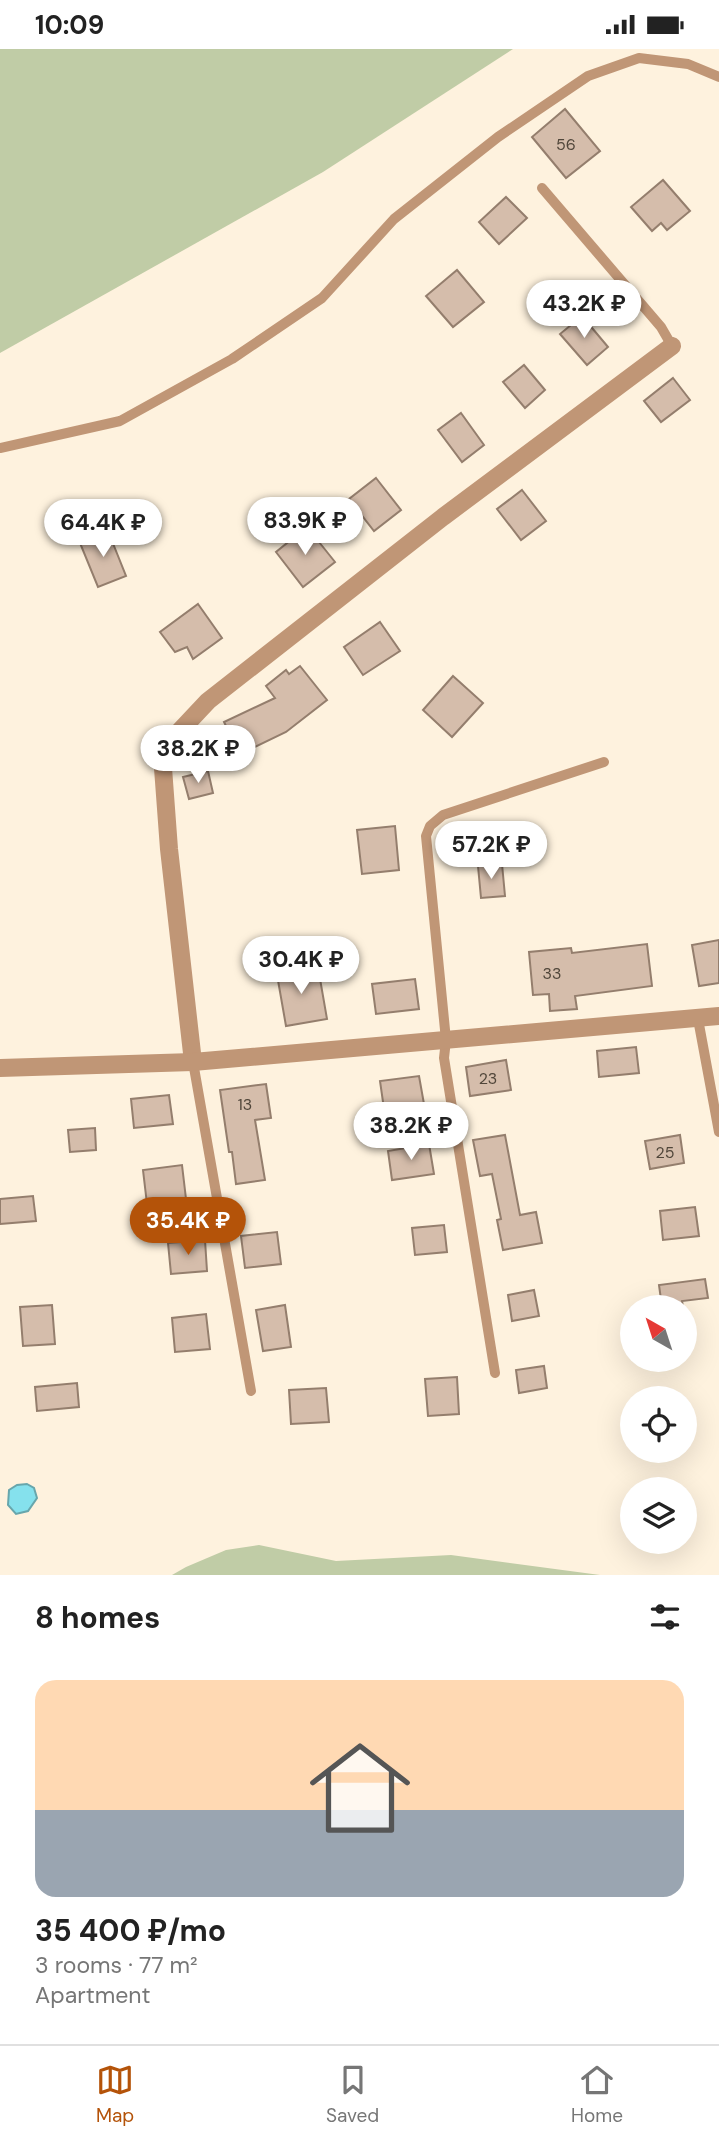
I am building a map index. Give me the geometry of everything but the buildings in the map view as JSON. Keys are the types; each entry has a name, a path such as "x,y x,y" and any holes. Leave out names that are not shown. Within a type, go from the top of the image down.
{"street":[{"path":"193,1062 169,849 163,768 177,734 208,701 443,517 672,345"},
{"path":"0,1068 193,1062 719,1016"}],"lane":[{"path":"0,448 120,421 232,359 322,298 394,219 477,153 588,76 639,58 688,64 719,77"},
{"path":"542,188 661,327 672,345"},
{"path":"495,1373 444,1058 446,1040 426,836 429,826 443,815 604,762"},
{"path":"698,1019 719,1132"},
{"path":"193,1062 251,1391"}],"green space":[{"path":"0,49 513,49 323,172 0,353"},
{"path":"259,1545 336,1561 451,1555 600,1575 172,1575 226,1550"}],"water":[{"path":"27,1484 34,1488 37,1498 28,1511 16,1514 8,1505 9,1490 17,1485"}]}
